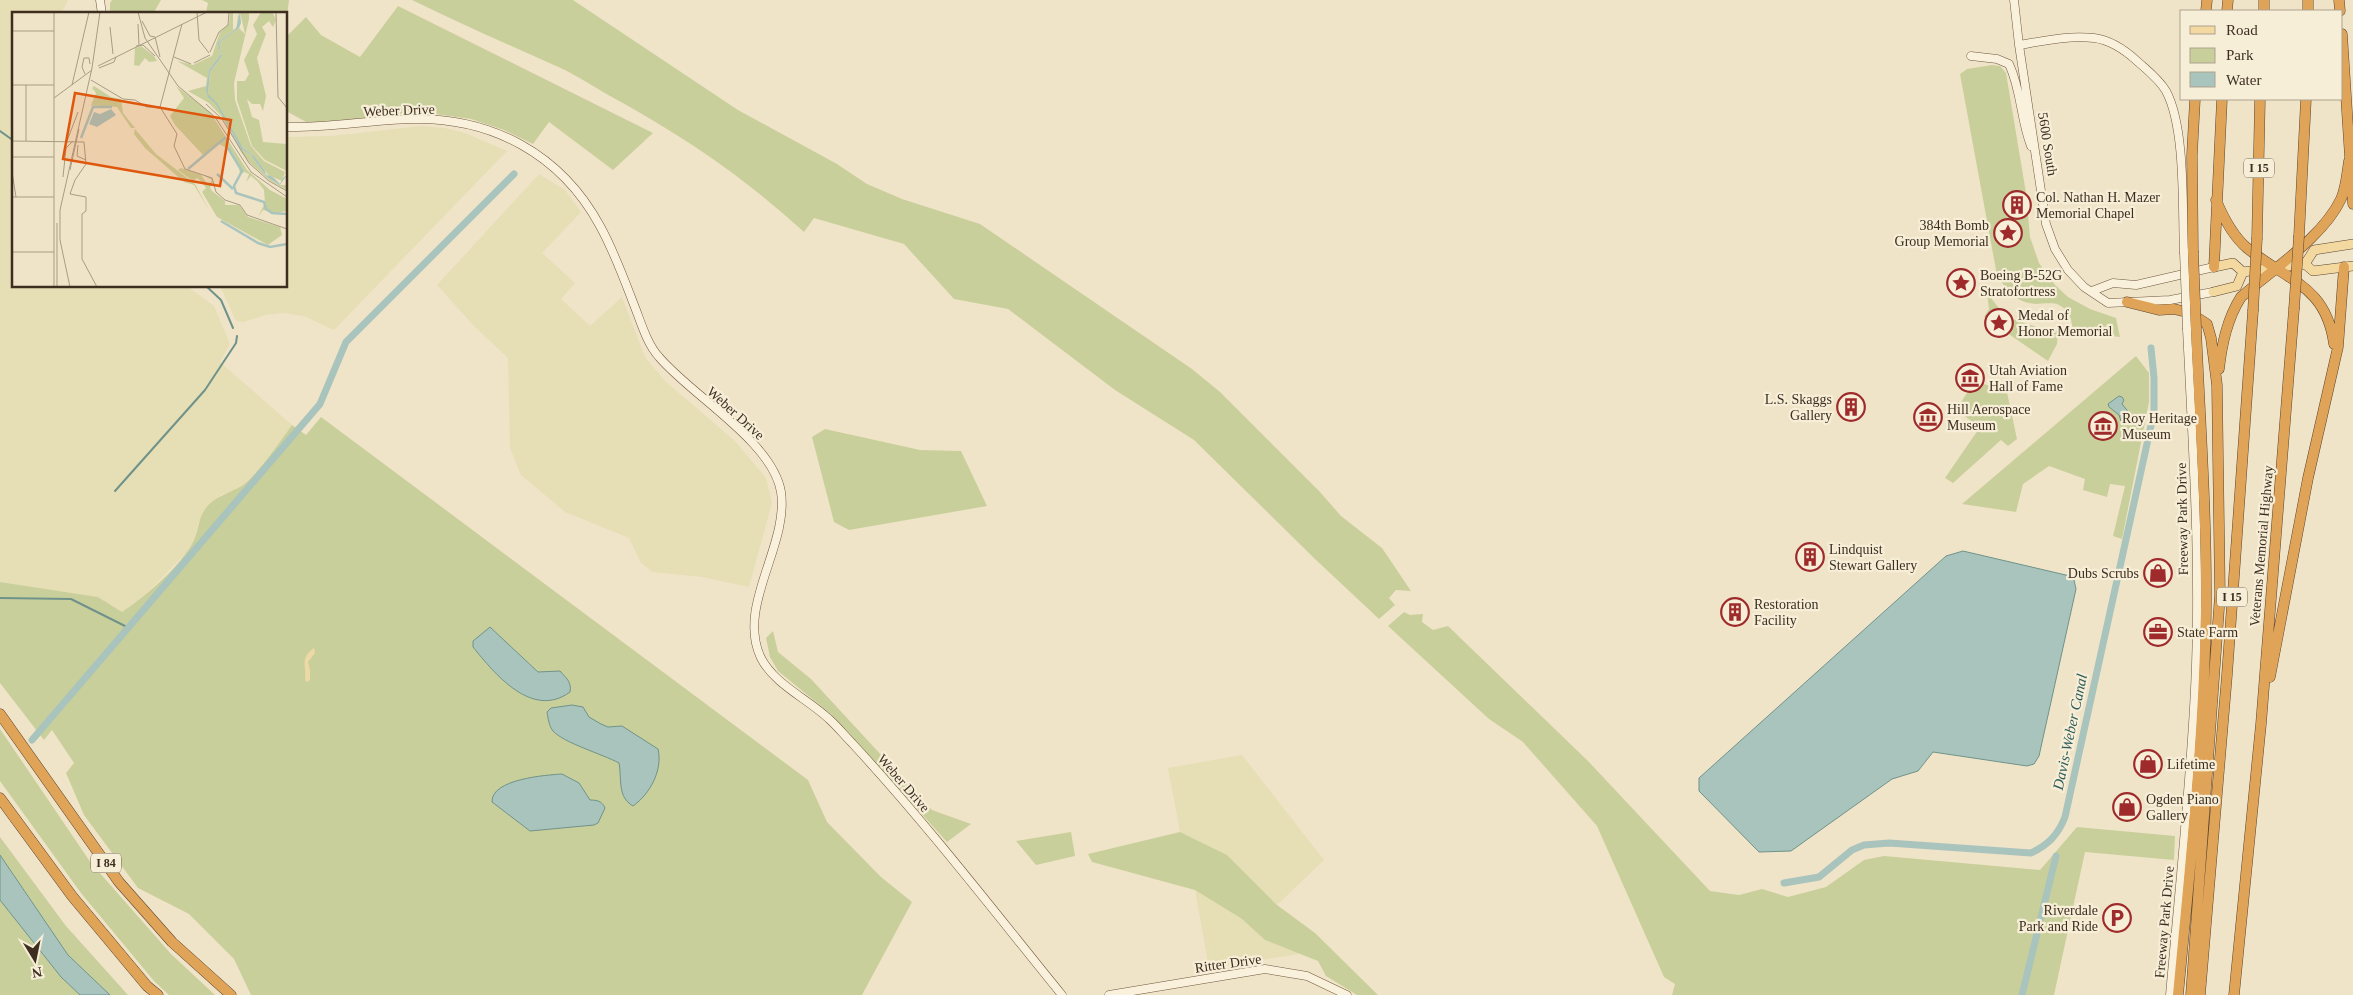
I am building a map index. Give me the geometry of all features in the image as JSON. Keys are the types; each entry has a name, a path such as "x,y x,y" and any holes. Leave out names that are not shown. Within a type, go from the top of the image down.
{"highway":[{"path":"2343,52 2353,204"},
{"path":"2178,995 2198,766 2206,610 2203,468 2192,328 2189,251 2195,100"},
{"path":"2214,267 2222,100"},
{"name":"Veterans Memorial Highway","path":"2200,995 2228,666 2253,311 2257,238 2260,100"},
{"name":"Veterans Memorial Highway","path":"2234,995 2261,724 2294,309 2306,100"},
{"path":"2217,386 2221,351 2233,310 2241,298 2312,239 2324,226 2342,198 2349,161"},
{"path":"2216,200 2224,220 2245,247 2277,267 2312,294 2320,304 2330,320 2336,356"},
{"path":"2261,724 2308,478 2336,356 2348,266"},
{"path":"2127,302 2159,310 2174,309 2190,313 2207,324 2211,338 2217,386 2220,595 2191,995"},
{"name":"I 84","path":"0,714 119,882 172,942 231,995"},
{"path":"0,798 72,896 147,986 158,995"}],"main road":[{"path":"2305,264 2314,250 2353,244"},
{"path":"2214,267 2233,263 2243,272 2305,264 2313,271 2348,266"},
{"name":"5600 South","path":"2213,292 2237,286 2243,272"}],"street":[{"name":"5600 South","path":"2014,0 2046,224 2055,249 2078,282 2108,303 2170,300 2213,292"},
{"path":"2019,45 2072,38 2096,38 2122,49 2158,80 2166,91 2175,115 2189,251"},
{"path":"1971,56 1997,58 2009,64 2017,82 2025,131 2036,159"},
{"name":"Weber Drive","path":"288,127 326,127 410,119 469,124 507,136 538,155 560,172 580,193 600,226 643,329 656,355 686,385 750,440 769,464 776,477 781,490 780,522 754,627 762,659 769,671 829,719 889,784 1062,995"},
{"path":"2092,291 2114,283 2136,285 2214,267"},
{"name":"Freeway Park Drive","path":"2170,995 2195,689 2197,606 2192,328"},
{"name":"Ritter Drive","path":"1109,995 1265,969 1307,976 1348,995"}],"shaded area":[{"path":"0,0 68,0 62,12 12,12 12,288 190,288 214,306 230,344 220,362 292,425 274,451 247,482 236,490 221,495 199,520 195,538 186,553 140,600 122,612 98,597 0,582"},
{"path":"421,126 445,128 465,133 507,151 334,330 304,316 283,313 265,315 244,322 236,321 221,288 288,288 288,137 331,136"},
{"path":"539,174 565,190 581,212 542,253 575,283 561,299 590,326 622,297 645,357 665,381 735,441 766,478 772,503 749,587 702,577 653,572 641,563 629,538 565,512 521,475 510,448 508,358 474,326 437,285"},
{"path":"1242,755 1324,860 1277,905 1227,855 1180,832 1168,768"},
{"path":"1195,890 1242,919 1265,940 1300,954 1209,968"}],"green space":[{"path":"112,0 161,0 154,12 110,12"},
{"path":"202,0 289,0 288,12 206,12 208,3"},
{"path":"412,0 573,0 738,110 837,164 867,184 902,199 980,224 1192,369 1220,392 1320,492 1341,516 1382,548 1411,591 1396,590 1389,598 1395,605 1379,619 1194,440 1115,390 1008,309 954,299 904,244 814,218 804,232 761,195 716,161 646,116 565,70"},
{"path":"398,6 653,133 613,170 549,122 533,144 504,130 471,119 435,114 404,114 327,123 308,123 288,112 288,35 306,17 321,35 360,57"},
{"path":"1992,65 2000,66 2006,73 2026,193 2030,237 2039,263 2055,285 2068,297 2090,309 2116,318 2120,337 2072,332 2070,317 2063,307 2054,304 2036,304 2022,301 2010,293 1996,270 1960,74 1967,69"},
{"path":"1987,293 2006,317 2037,327 2038,332 2058,330 2057,344 2048,361 1984,317 1989,309"},
{"path":"2136,356 2149,373 2149,402 2122,539 2113,536 2125,486 2110,484 2107,497 2083,490 2085,479 2049,466 2023,484 2016,512 1962,504"},
{"path":"1974,382 1992,386 2005,383 2017,439 2008,446 2001,440 1953,483 1945,478 1980,427 1956,410"},
{"path":"321,417 808,780 827,822 881,877 912,902 862,995 251,995 234,959 189,914 138,888 84,815 66,773 74,763 52,730 44,740 0,683 0,582 98,597 122,612 142,598 181,560 194,540 201,516 210,503 247,482 265,462 292,425 306,435"},
{"path":"825,429 920,450 961,451 987,506 849,530 834,522 812,437"},
{"path":"1404,612 1410,615 1423,614 1422,622 1433,630 1448,626 1588,761 1710,891 1739,895 1762,889 1788,897 1826,887 1864,860 1884,856 2040,870 2077,827 2175,836 2174,860 2085,852 2054,995 1672,995 1675,984 1664,977 1597,826 1523,742 1489,719 1388,626"},
{"path":"773,631 778,652 811,679 932,810 971,824 947,842 832,715 778,671 770,657 766,638"},
{"path":"0,729 91,863 171,954 215,995 169,995 154,981 81,893 0,781"},
{"path":"1071,832 1075,856 1036,865 1016,841"},
{"path":"1180,832 1227,855 1277,905 1315,933 1378,995 1357,995 1326,976 1318,961 1265,940 1242,919 1195,890 1092,862 1088,854"},
{"path":"0,837 66,926 128,995 110,995 68,955 0,855"},
{"path":"0,900 61,977 80,995 0,995"}],"sand":[{"path":"314,648 315,653 308,662 310,680 307,682 305,680 305,659"}],"water":[{"path":"2119,396 2124,400 2122,404 2131,415 2129,418 2121,421 2119,415 2108,404"},
{"path":"1963,551 2070,576 2074,580 2076,589 2039,756 2034,764 2027,766 1933,752 1918,771 1892,779 1791,851 1759,852 1699,791 1699,778 1946,556"},
{"path":"490,627 538,672 560,671 569,683 570,692 556,699 542,700 528,697 515,690 492,669 473,647 473,641"},
{"path":"572,705 583,707 589,717 608,727 622,726 658,749 659,765 654,781 645,795 633,806 624,798 622,793 619,763 574,744 553,731 547,712 551,708"},
{"path":"562,774 579,783 590,800 599,801 604,806 605,808 598,823 594,825 530,831 492,802 494,794 509,783 533,777"},
{"path":"0,855 68,955 110,995 80,995 61,977 0,900"}],"waterway":[{"path":"0,131 12,140"},
{"path":"32,740 320,404 346,342 514,174"},
{"path":"208,288 221,300 233,328"},
{"path":"115,491 205,390 236,343 237,336"},
{"name":"Davis-Weber Canal","path":"1784,883 1819,877 1852,850 1864,845 1889,843 2031,853 2042,847 2056,834 2065,817 2154,412 2154,378 2151,348"},
{"path":"0,598 71,599 129,628"},
{"path":"2022,995 2056,856"}],"place":[{"name":"Col. Nathan H. Mazer Memorial Chapel","path":"2017,205"},
{"name":"384th Bomb Group Memorial","path":"2008,233"},
{"name":"Boeing B-52G Stratofortress","path":"1961,283"},
{"name":"Medal of Honor Memorial","path":"1999,323"},
{"name":"Utah Aviation Hall of Fame","path":"1970,378"},
{"name":"L.S. Skaggs Gallery","path":"1851,407"},
{"name":"Hill Aerospace Museum","path":"1928,417"},
{"name":"Roy Heritage Museum","path":"2103,426"},
{"name":"Lindquist Stewart Gallery","path":"1810,557"},
{"name":"Dubs Scrubs","path":"2158,573"},
{"name":"Restoration Facility","path":"1735,612"},
{"name":"State Farm","path":"2158,632"},
{"name":"Lifetime","path":"2148,764"},
{"name":"Ogden Piano Gallery","path":"2127,807"},
{"name":"Riverdale Park and Ride","path":"2117,918"}]}
